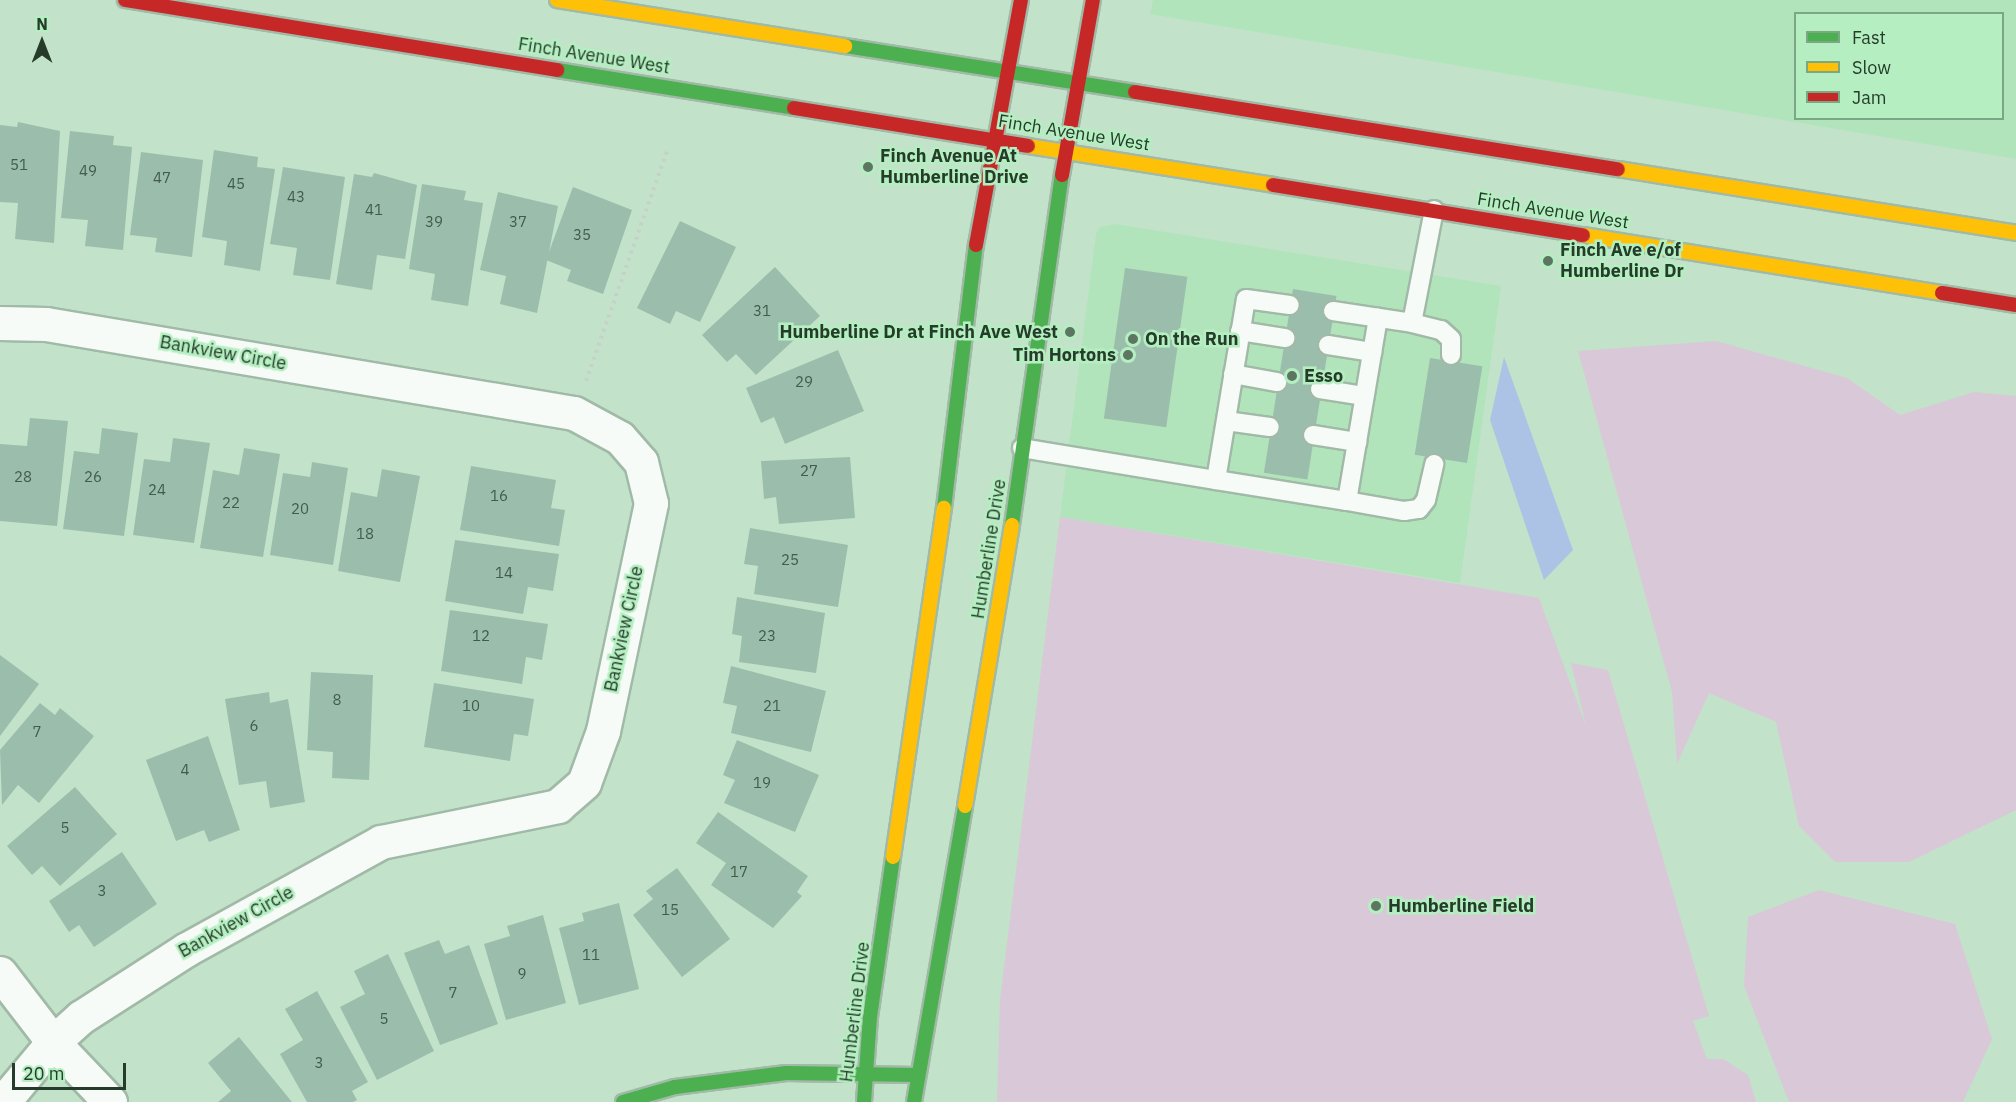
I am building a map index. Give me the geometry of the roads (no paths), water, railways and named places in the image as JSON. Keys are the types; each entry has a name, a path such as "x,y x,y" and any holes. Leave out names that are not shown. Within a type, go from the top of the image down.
{"main road":[{"name":"Finch Avenue West","path":"125,0 2016,305"},
{"path":"557,0 2016,233"},
{"name":"Humberline Drive","path":"864,1102 864,1073 944,504 980,212 1021,0"},
{"name":"Humberline Drive","path":"914,1102 916,1075 962,829 1066,150 1093,0"},
{"path":"622,1102 675,1088 786,1073 916,1075"}],"street":[{"name":"Bankview Circle","path":"0,323 46,324 574,413 620,438 641,462 651,503 603,731 584,783 558,807 381,842 187,949 81,1017 53,1042 3,1102"},
{"path":"0,973 53,1042 110,1102"}],"lane":[{"path":"1412,323 1434,210"},
{"path":"1216,480 1246,299 1290,305"},
{"path":"1333,311 1412,323 1441,330 1451,339 1451,355"},
{"path":"1347,501 1378,318"},
{"path":"1240,331 1285,338"},
{"path":"1328,345 1372,352"},
{"path":"1233,374 1277,382"},
{"path":"1320,388 1364,396"},
{"path":"1226,421 1270,427"},
{"path":"1312,435 1357,442"},
{"path":"1022,448 1404,511 1419,509 1426,500 1434,464"}],"water":[{"path":"1504,357 1573,550 1544,580 1490,420"}],"place":[{"name":"Finch Avenue At Humberline Drive","path":"868,167"},
{"name":"Finch Ave e/of Humberline Dr","path":"1548,261"},
{"name":"Humberline Dr at Finch Ave West","path":"1070,332"},
{"name":"On the Run","path":"1133,339"},
{"name":"Tim Hortons","path":"1128,355"},
{"name":"Esso","path":"1292,376"},
{"name":"Humberline Field","path":"1376,906"}]}
